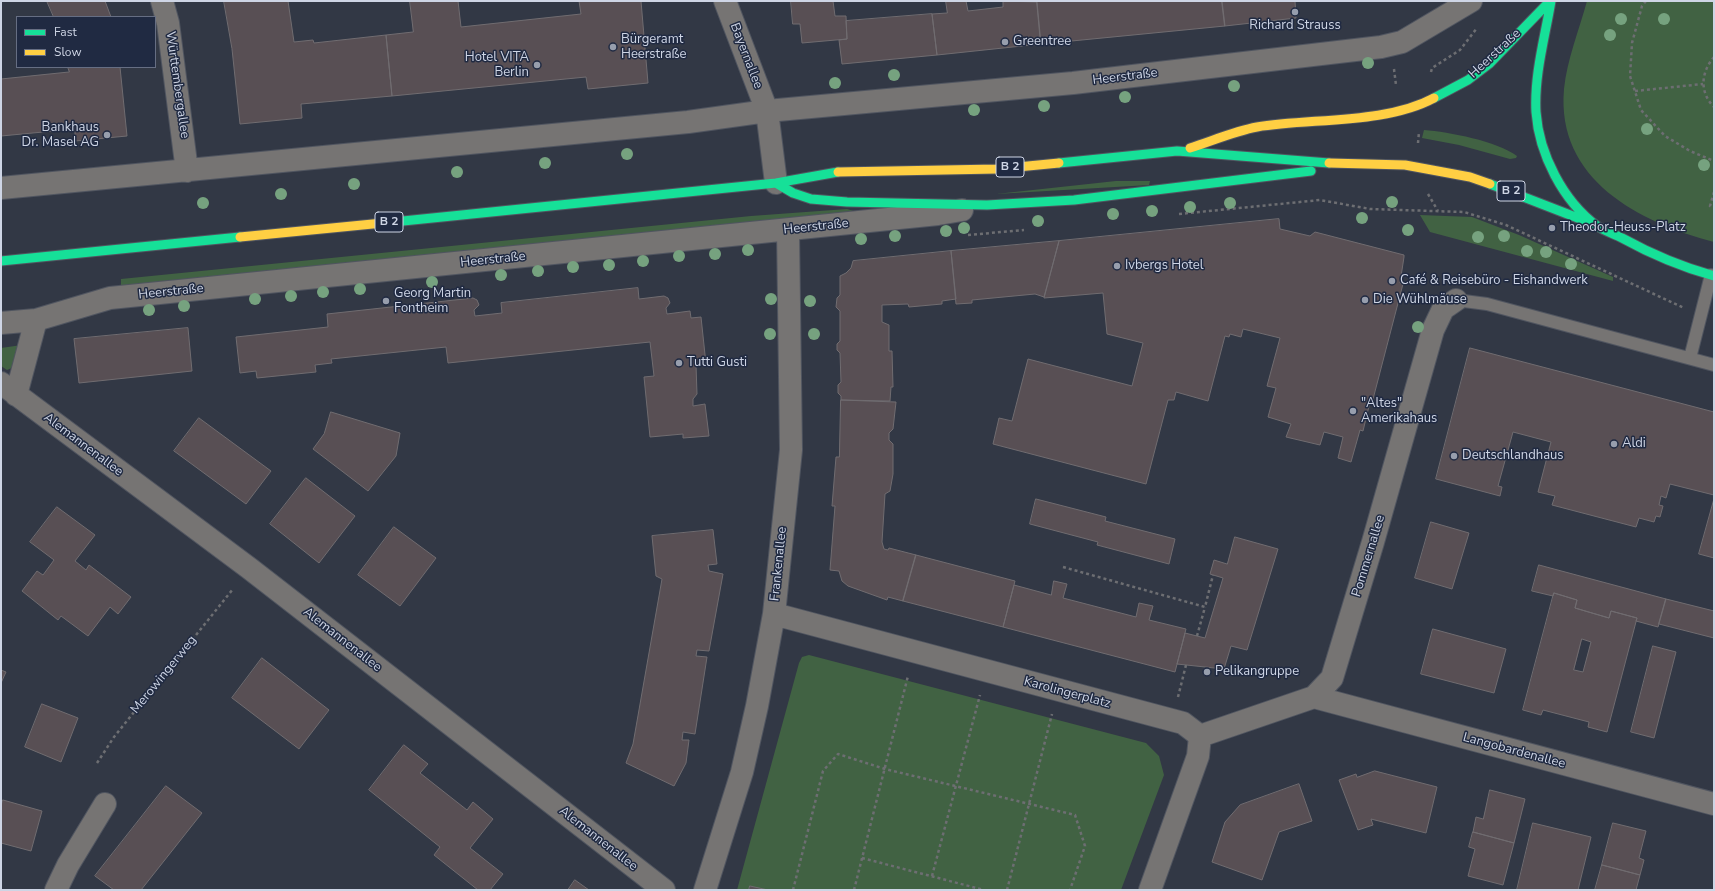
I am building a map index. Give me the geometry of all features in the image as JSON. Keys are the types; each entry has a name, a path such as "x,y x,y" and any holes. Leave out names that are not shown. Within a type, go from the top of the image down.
{"main road":[{"name":"Heerstraße","path":"1177,151 1256,127 1399,112 1424,104 1468,80 1489,64 1550,1"},
{"path":"1550,1 1537,95 1537,123 1544,152 1556,176 1577,206 1596,225"},
{"name":"Heerstraße","path":"1,260 776,183 843,171 997,168 1177,151 1355,165 1405,166 1470,177 1505,189 1596,225"},
{"name":"Heerstraße","path":"776,183 793,193 811,199 847,202 988,204 1074,200 1355,165"},
{"name":"B 2","path":"1596,225 1640,248 1677,264 1713,276"}],"street":[{"name":"Württembergallee","path":"162,1 168,23 187,171"},
{"name":"Bayernallee","path":"725,1 767,111"},
{"name":"Heerstraße","path":"1,188 688,122 767,111 1073,83 1381,47 1402,42 1465,2"},
{"path":"767,111 776,183"},
{"name":"Heerstraße","path":"1,323 36,320 110,298 938,214 988,204"},
{"name":"Frankenallee","path":"705,890 742,772 757,706 774,614 791,450 788,230"},
{"name":"Pommernallee","path":"1200,736 1314,697 1332,678 1373,542 1433,330 1443,309 1456,300"},
{"name":"Alemannenallee","path":"36,320 8,389 255,573 664,890"},
{"name":"Karolingerplatz","path":"774,614 1183,723 1200,736"},
{"name":"Langobardenallee","path":"1314,697 1714,804"},
{"path":"1150,890 1196,762 1200,736"},
{"path":"56,890 68,865 105,804"}],"lane":[{"path":"1690,358 1713,276"},
{"path":"1456,300 1488,304 1714,365"}],"path":[{"path":"1646,1 1642,6 1632,43 1630,76 1641,110 1665,136 1690,150 1714,160"},
{"path":"1429,76 1432,68 1460,50 1478,26"},
{"path":"1714,57 1708,64 1704,74 1703,84 1705,94 1714,107"},
{"path":"1635,91 1703,84"},
{"path":"1427,192 1438,211"},
{"path":"1714,192 1710,206 1714,207"},
{"path":"1178,214 1320,200 1370,209 1438,211 1470,214 1506,225 1689,310"},
{"path":"967,235 1029,229"},
{"path":"1063,568 1205,607"},
{"path":"1197,636 1213,575"},
{"name":"Merowingerweg","path":"96,763 114,737 233,589"},
{"path":"1177,699 1186,665"},
{"path":"854,890 908,676"},
{"path":"932,876 980,695"},
{"path":"1006,890 1052,714"},
{"path":"793,890 823,771 838,754 885,768 1029,803 1075,816 1085,846 1070,890"},
{"path":"862,858 984,890"}],"green space":[{"path":"1587,1 1714,1 1714,242 1658,222 1631,209 1608,192 1588,172 1574,148 1565,121 1564,89 1570,56"},
{"path":"1424,130 1472,138 1498,146 1517,156 1516,158 1510,159 1459,145 1422,138"},
{"path":"1116,181 1150,181 1149,185 996,194"},
{"path":"847,209 860,213 121,287 121,279 751,216"},
{"path":"1420,215 1472,217 1519,235 1613,277 1613,281 1430,232"},
{"path":"22,345 14,367 7,370 1,366 1,348"},
{"path":"809,655 1146,743 1159,756 1164,775 1121,890 737,890 799,663 802,657"}],"building":[{"path":"47,1 105,1 111,16 54,16"},
{"path":"224,1 288,1 294,42 313,40 314,43 386,35 392,96 301,104 302,118 240,124 232,49"},
{"path":"410,1 458,1 461,27 581,14 579,1 641,1 648,83 588,89 586,77 392,96 386,35 413,32"},
{"path":"791,1 833,1 835,16 846,16 847,39 802,43 800,24 793,24"},
{"path":"946,1 966,1 968,11 1003,7 1003,1 1037,2 1041,44 937,55 932,14 947,13"},
{"path":"1037,1 1222,1 1225,26 1041,44"},
{"path":"1222,1 1295,1 1296,18 1225,26"},
{"path":"932,14 937,55 842,64 839,40 847,39 846,21"},
{"path":"68,68 120,68 127,136 75,141 75,129 1,136 1,79 69,72"},
{"path":"1279,219 1280,229 1310,236 1315,232 1404,255 1400,283 1403,284 1372,403 1370,402 1363,431 1360,430 1351,462 1338,458 1343,437 1324,432 1320,445 1286,437 1291,424 1268,417 1276,388 1267,386 1280,338 1243,329 1241,337 1230,334 1229,337 1225,336 1208,401 1176,392 1174,400 1168,400 1146,484 993,444 999,418 1012,421 1028,359 1132,386 1143,343 1107,334 1103,293 1044,298 1059,241"},
{"path":"1059,241 1044,297 1035,294 972,300 972,303 956,304 951,251"},
{"path":"951,251 956,299 942,301 942,304 909,307 908,304 882,305 882,322 889,325 889,351 892,351 893,387 891,387 890,401 841,400 841,396 838,393 838,385 841,382 840,353 837,350 837,344 840,341 840,311 836,307 837,298 840,295 840,276 851,268 853,261"},
{"path":"638,288 639,299 664,296 668,298 670,303 666,308 667,314 690,311 691,318 701,317 706,364 696,365 697,394 693,399 693,406 705,404 709,436 683,438 683,434 650,437 644,377 654,376 650,342 448,363 446,347 331,359 332,363 315,365 316,372 257,378 256,371 240,373 236,337 328,327 327,314 473,298 477,300 479,305 474,310 475,316 502,313 501,303"},
{"path":"188,328 192,371 79,383 74,339"},
{"path":"1470,348 1714,412 1714,495 1670,484 1666,498 1661,496 1659,505 1663,506 1660,517 1656,516 1654,522 1639,518 1636,527 1552,505 1555,496 1538,492 1551,442 1513,432 1498,486 1502,487 1500,496 1436,479"},
{"path":"841,400 896,402 893,429 889,433 889,440 893,444 893,474 890,491 885,494 882,542 884,549 888,550 889,548 916,555 903,601 888,597 887,600 848,586 842,581 839,571 830,570 835,506 832,506 836,457 839,457"},
{"path":"331,412 400,433 396,456 368,491 313,449 324,434"},
{"path":"199,418 271,471 246,504 174,451"},
{"path":"306,478 355,516 319,563 270,524"},
{"path":"1036,499 1106,517 1105,521 1175,539 1169,564 1097,545 1098,542 1030,524"},
{"path":"1714,499 1714,558 1699,554"},
{"path":"57,507 95,535 75,561 86,570 89,565 131,597 118,614 110,607 88,636 61,616 58,620 22,591 37,571 43,575 54,560 30,542"},
{"path":"1431,522 1469,533 1452,589 1415,578"},
{"path":"394,527 436,558 400,606 358,575"},
{"path":"713,530 717,564 708,565 709,571 723,574 709,651 697,650 696,656 707,657 695,734 683,732 682,740 689,740 686,763 674,786 626,763 633,744 662,579 656,576 652,536"},
{"path":"1235,537 1278,549 1247,650 1231,646 1224,669 1177,664 1185,633 1205,638 1223,578 1210,574 1214,560 1227,564"},
{"path":"916,555 1015,581 1003,627 903,601"},
{"path":"1539,565 1666,599 1658,627 1636,621 1637,618 1611,611 1609,618 1575,608 1577,600 1554,593 1553,596 1532,591"},
{"path":"1054,581 1067,584 1063,598 1136,617 1139,603 1153,606 1149,620 1186,629 1175,672 1003,627 1014,585 1051,595"},
{"path":"1554,593 1577,600 1575,608 1609,618 1611,611 1637,618 1607,732 1588,727 1589,722 1543,710 1541,715 1523,710","holes":["1582,639 1591,642 1583,672 1574,670"]},
{"path":"1666,599 1714,611 1714,638 1659,624"},
{"path":"1433,629 1506,649 1494,693 1421,674"},
{"path":"1653,646 1676,652 1654,738 1631,732"},
{"path":"262,658 329,710 299,749 232,698"},
{"path":"1,670 6,672 1,683"},
{"path":"42,704 78,718 61,762 25,747"},
{"path":"404,745 428,764 420,773 467,810 473,802 493,819 470,848 503,874 490,890 478,890 434,855 440,847 369,790"},
{"path":"1375,771 1437,787 1426,833 1371,819 1373,825 1358,830 1339,780 1356,774 1357,777"},
{"path":"1299,784 1312,821 1279,832 1262,880 1212,862 1225,822 1240,805"},
{"path":"166,786 202,813 141,890 114,890 95,876"},
{"path":"1490,790 1525,799 1514,843 1473,832 1476,817 1483,819"},
{"path":"3,800 42,811 31,851 1,843 1,806"},
{"path":"1533,823 1591,837 1578,890 1517,890"},
{"path":"1613,823 1646,831 1639,858 1644,860 1640,875 1602,865"},
{"path":"1473,832 1514,843 1503,885 1468,876 1475,849 1469,847"},
{"path":"1602,865 1640,875 1636,890 1595,890"},
{"path":"575,880 589,890 568,890"},
{"path":"750,886 768,890 749,890"}],"traffic: fast":[{"path":"1434,98 1468,80 1489,64 1550,1"},
{"path":"1551,1 1538,70 1536,112 1542,144 1555,175 1574,204 1585,216 1600,228 1667,260 1714,276"},
{"path":"1059,163 1177,151 1329,163"},
{"path":"776,183 793,193 811,199 847,202 987,205 1074,200 1311,171"},
{"path":"393,222 776,183 838,172"},
{"path":"1490,184 1596,225"},
{"path":"1,261 240,237"}],"traffic: slow":[{"path":"1190,148 1257,127 1371,116 1394,112 1415,106 1434,98"},
{"path":"838,172 997,169 1059,163"},
{"path":"1329,163 1405,165 1470,177 1490,184"},
{"path":"240,237 393,222"}],"place":[{"name":"Richard Strauss","path":"1295,12"},
{"name":"Greentree","path":"1005,42"},
{"name":"Bürgeramt Heerstraße","path":"613,47"},
{"name":"Hotel VITA Berlin","path":"537,65"},
{"name":"Bankhaus Dr. Masel AG","path":"107,135"},
{"name":"Theodor-Heuss-Platz","path":"1552,228"},
{"name":"Ivbergs Hotel","path":"1117,266"},
{"name":"Café & Reisebüro - Eishandwerk","path":"1392,281"},
{"name":"Die Wühlmäuse","path":"1365,300"},
{"name":"Georg Martin Fontheim","path":"386,301"},
{"name":"Tutti Gusti","path":"679,363"},
{"name":"\"Altes\" Amerikahaus","path":"1353,411"},
{"name":"Aldi","path":"1614,444"},
{"name":"Deutschlandhaus","path":"1454,456"},
{"name":"Pelikangruppe","path":"1207,672"}]}
